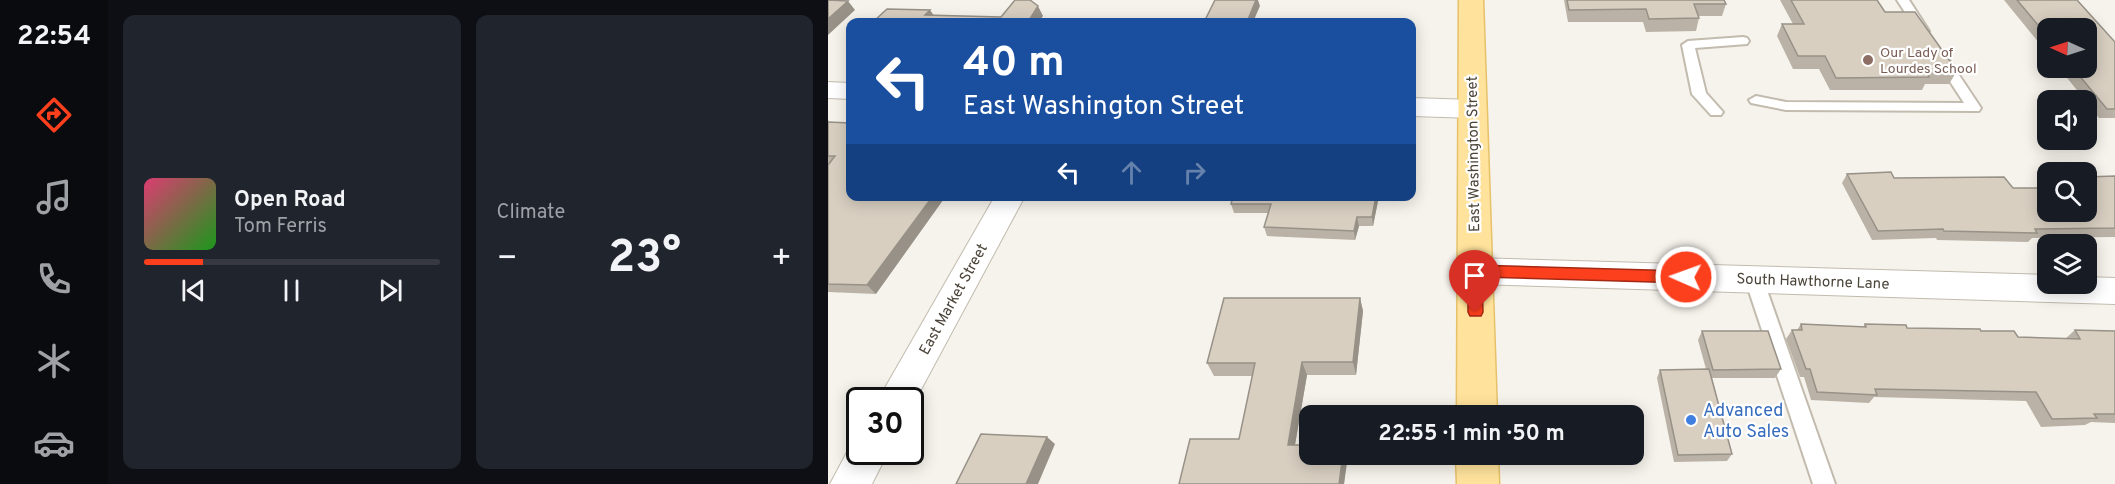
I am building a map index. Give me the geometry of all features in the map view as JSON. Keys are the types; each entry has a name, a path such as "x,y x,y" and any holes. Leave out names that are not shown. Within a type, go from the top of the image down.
{"main road":[{"name":"East Washington Street","path":"1471,0 1477,405"},
{"path":"1477,465 1478,484"}],"street":[{"path":"828,90 846,91"},
{"path":"1416,107 1473,108"},
{"name":"East Market Street","path":"903,387 1007,201"},
{"name":"South Hawthorne Lane","path":"1475,271 2115,291"},
{"path":"850,484 861,465"}],"lane":[{"path":"1756,100 1786,106 1974,108 1903,0"},
{"path":"1716,112 1699,94 1688,45 1743,41"},
{"path":"1754,279 1824,484"}],"building":[{"path":"828,0 848,1 828,19"},
{"path":"1015,0 1030,0 1038,6 1030,18 877,18 887,9 930,10 925,15 1001,17"},
{"path":"1215,0 1256,0 1249,18 1206,18"},
{"path":"1567,0 1724,0 1726,4 1694,4 1699,18 1649,19 1646,9 1569,10"},
{"path":"1791,0 1877,0 1885,12 1915,12 1957,71 1926,71 1929,77 1836,78 1825,56 1798,56 1782,24 1804,24"},
{"path":"2017,0 2077,0 2093,18 2037,18 2037,24"},
{"path":"2097,22 2115,42 2115,109 2107,109 2097,97 2097,90 2091,90 2081,78 2097,78"},
{"path":"828,122 846,123 846,201 929,201 867,285 828,284 828,165 835,156 828,156"},
{"path":"1891,172 1894,178 2004,177 2013,188 2037,188 2037,222 2097,222 2097,177 2115,176 2115,228 2035,229 2037,233 1944,231 1943,229 1878,231 1847,174"},
{"path":"1232,201 1375,201 1372,217 1357,217 1354,231 1264,227 1271,204 1231,204"},
{"path":"1224,298 1360,298 1353,362 1302,362 1288,445 1299,445 1299,465 1342,465 1339,484 1179,484 1190,439 1239,439 1255,363 1207,363"},
{"path":"1801,324 1866,327 1865,324 1906,325 1907,328 2014,331 2018,337 2080,339 2075,330 2115,331 2115,414 2094,414 2097,418 2052,419 2036,392 1875,389 1877,395 1817,392 1810,369 1806,369 1792,330 1802,330"},
{"path":"1702,331 1768,331 1781,369 1713,370"},
{"path":"1709,369 1732,454 1678,455 1660,370"},
{"path":"981,434 1047,437 1026,484 956,484"}],"place":[{"name":"Our Lady of Lourdes School","path":"1868,60"},
{"name":"Advanced Auto Sales","path":"1691,420"}],"route":[{"path":"1475,312 1475,271 1686,277"}]}
